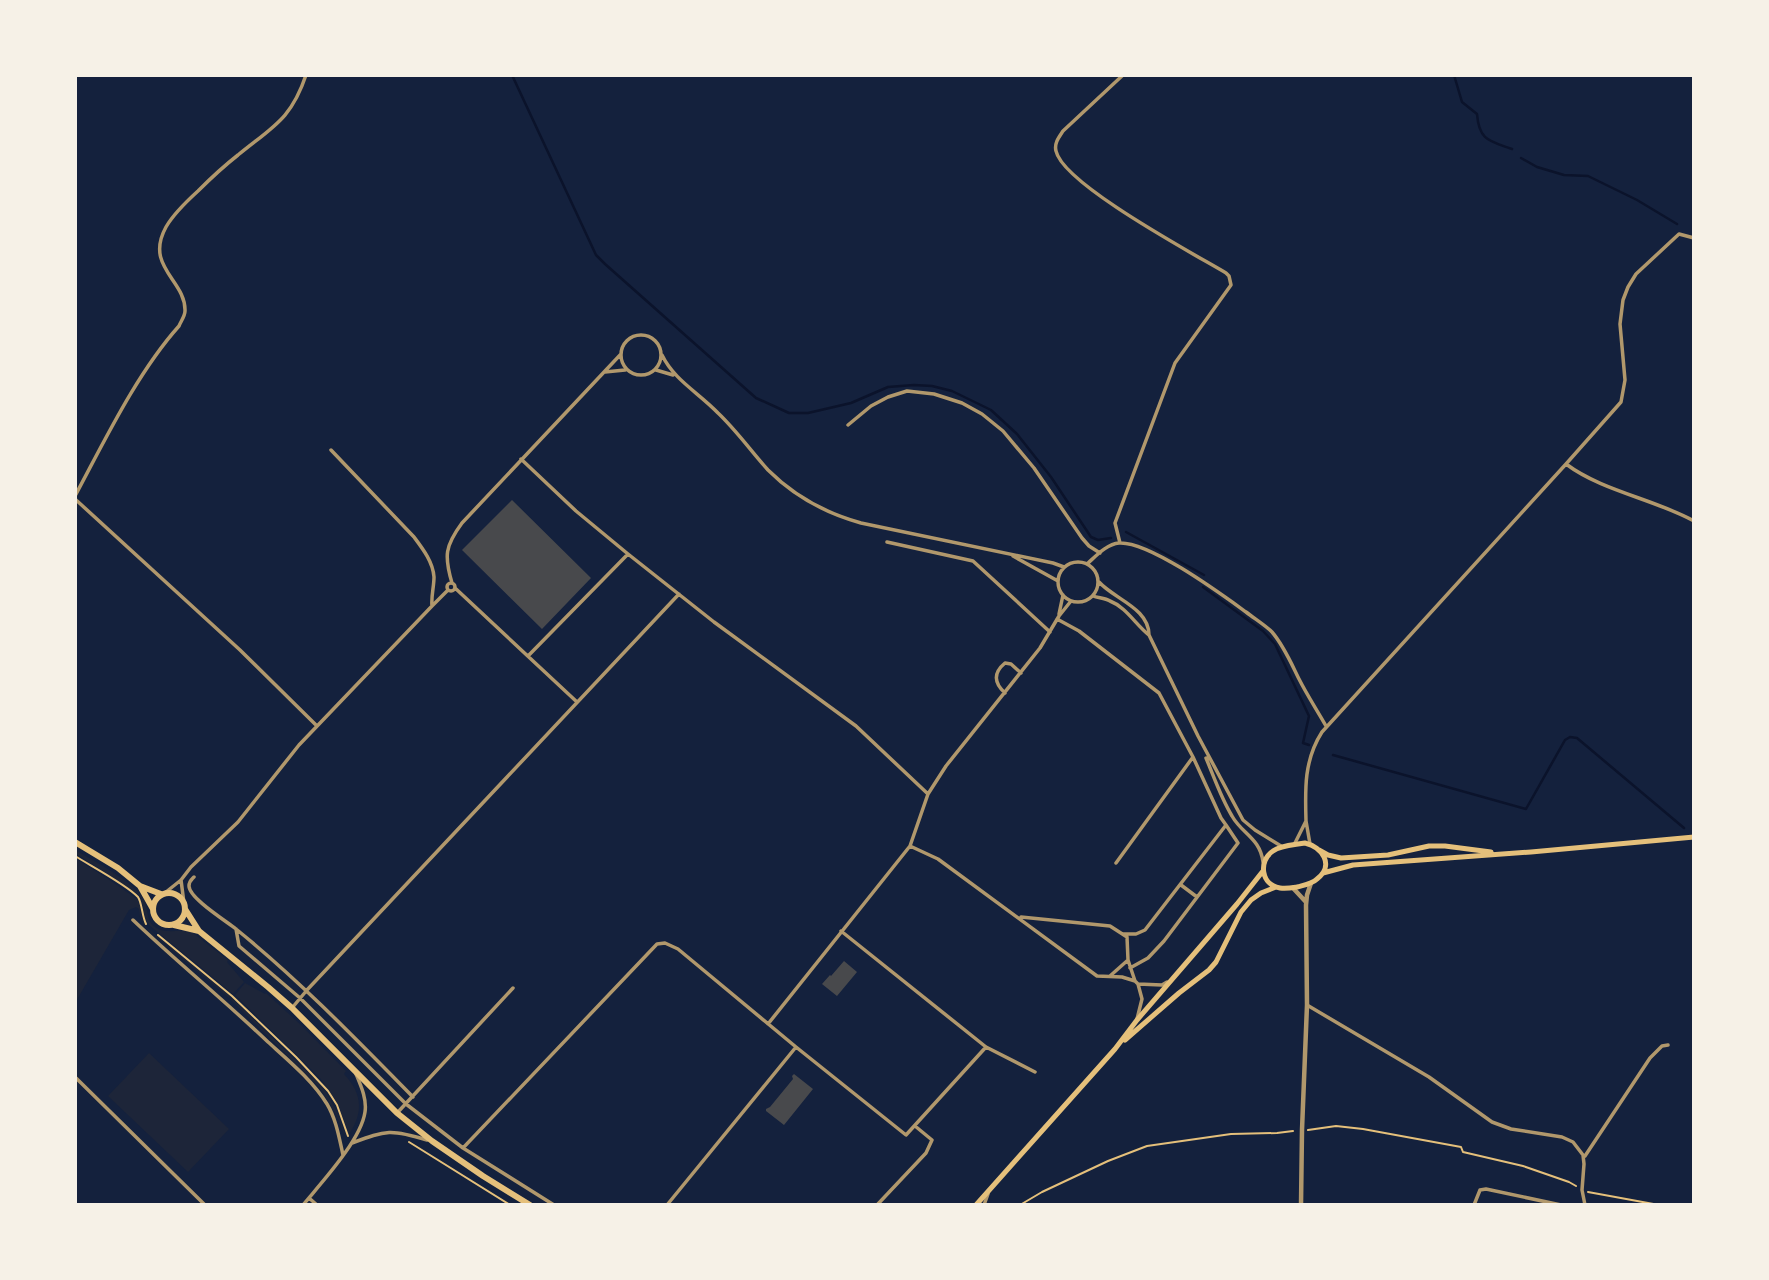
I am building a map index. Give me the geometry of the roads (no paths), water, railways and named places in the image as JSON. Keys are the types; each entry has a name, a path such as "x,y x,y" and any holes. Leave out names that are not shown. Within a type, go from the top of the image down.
{"main road":[{"path":"1323,873 1353,865 1531,852 1694,836"},
{"path":"75,842 118,868 141,887 161,923 199,931"},
{"path":"1276,887 1265,878 1263,862 1274,849 1283,846 1310,844 1328,855 1340,858 1388,855 1429,846 1501,853"},
{"path":"1115,1049 1209,970 1216,962 1241,912 1251,900 1276,887 1293,887 1311,883 1319,878 1323,873 1325,861 1319,850"},
{"path":"976,1205 1115,1049 1263,871"},
{"path":"141,887 177,895 199,931 292,1008 397,1113 432,1141 530,1205"},
{"path":"153,909 156,898 164,893"},
{"path":"172,925 181,919 185,906"}],"street":[{"path":"306,75 292,106 279,123 226,164 173,215 166,226 159,246 165,269 182,298 185,309 183,317 132,393 75,497 240,650 317,726"},
{"path":"1120,542 1115,523 1175,363 1231,285 1226,273 1107,202 1059,158 1055,148 1063,131 1123,75"},
{"path":"1310,844 1304,789 1307,765 1314,744 1326,726 1621,402 1625,380 1620,324 1623,300 1628,287 1636,274 1679,234 1694,238"},
{"path":"626,369 621,360 622,347 626,340 639,334 652,338 661,348 662,355 675,376 720,414 782,483 818,508 861,523 1064,567"},
{"path":"577,702 455,589 448,570 447,556 451,538 463,523 621,354"},
{"path":"603,372 626,369 638,375 650,373 656,370 662,355"},
{"path":"656,370 675,376"},
{"path":"848,425 871,406 907,391 934,394 962,403 982,414 1003,431 1034,468 1082,538 1100,553"},
{"path":"331,450 414,537 424,551 434,578 432,606"},
{"path":"522,459 576,511 628,554 856,726 928,794"},
{"path":"1566,464 1577,473 1664,506 1694,521"},
{"path":"887,542 973,561 1050,632"},
{"path":"1088,563 1113,544 1131,544 1156,554 1215,589 1273,633 1326,726"},
{"path":"528,656 628,554"},
{"path":"1008,554 1058,581"},
{"path":"1058,617 1063,596 1058,581 1060,571 1075,561 1088,563 1096,571 1099,582 1093,596 1082,602 1071,601 1063,596"},
{"path":"1099,582 1130,605 1146,622 1149,635 1198,736 1243,820 1276,844 1283,846"},
{"path":"164,893 181,880 238,822 282,765 452,583"},
{"path":"448,590 455,589"},
{"path":"292,1008 679,594"},
{"path":"1093,596 1110,601 1125,611 1149,635"},
{"path":"768,1024 910,845 928,794 946,766 1041,648 1058,617 1071,601"},
{"path":"1058,617 1159,693 1194,757 1221,818 1238,843 1164,941 1148,958 1130,968"},
{"path":"1005,693 996,680 999,668 1005,663 1011,664 1021,673"},
{"path":"1198,736 1228,810 1260,848 1263,862"},
{"path":"1116,863 1194,757"},
{"path":"1294,845 1306,821"},
{"path":"1123,934 1145,930 1226,825"},
{"path":"910,845 938,859 1097,976 1122,977 1136,983 1162,985 1171,980"},
{"path":"194,877 190,881 190,890 194,896 307,990 413,1097"},
{"path":"181,880 185,906"},
{"path":"1301,1205 1307,1005 1306,905 1311,883"},
{"path":"1181,885 1197,897"},
{"path":"1293,887 1306,905"},
{"path":"1019,917 1110,926 1127,937 1128,960 1142,999 1137,1020"},
{"path":"133,920 223,999 310,1082 333,1115 344,1155"},
{"path":"236,929 239,946 300,998 406,1104 463,1148 554,1205"},
{"path":"841,931 986,1047 1035,1072"},
{"path":"463,1148 657,944 665,943 678,949 796,1048 906,1135 986,1047"},
{"path":"1109,978 1128,960"},
{"path":"267,970 273,961"},
{"path":"397,1113 513,988"},
{"path":"1307,1005 1429,1077 1492,1122 1511,1129 1562,1137 1577,1146 1583,1158 1582,1190 1585,1205"},
{"path":"327,1026 334,1018"},
{"path":"1583,1158 1650,1058 1662,1046 1668,1045"},
{"path":"667,1205 796,1048"},
{"path":"360,1058 368,1051"},
{"path":"303,1205 344,1155 365,1114 365,1098 356,1074"},
{"path":"75,1077 205,1205"},
{"path":"880,1205 930,1146 932,1140 915,1126"},
{"path":"352,1143 383,1131 403,1132 432,1141"},
{"path":"1474,1205 1480,1190 1486,1189 1561,1205"},
{"path":"984,1205 989,1190"},
{"path":"309,1198 317,1205"}],"waterway":[{"path":"512,75 596,255 756,398 789,413 808,413 851,403 888,387 932,386 952,391 991,410 1017,434 1051,477 1091,537 1098,540 1111,538"},
{"path":"1454,75 1462,102 1477,114 1483,135 1492,142 1512,149"},
{"path":"1521,158 1537,167 1564,175 1588,176 1637,200 1677,224"},
{"path":"1126,532 1204,575"},
{"path":"1203,587 1263,631 1275,644 1309,716 1303,743 1309,745"},
{"path":"1333,755 1526,809 1565,740 1570,737 1577,738 1684,828"}]}
